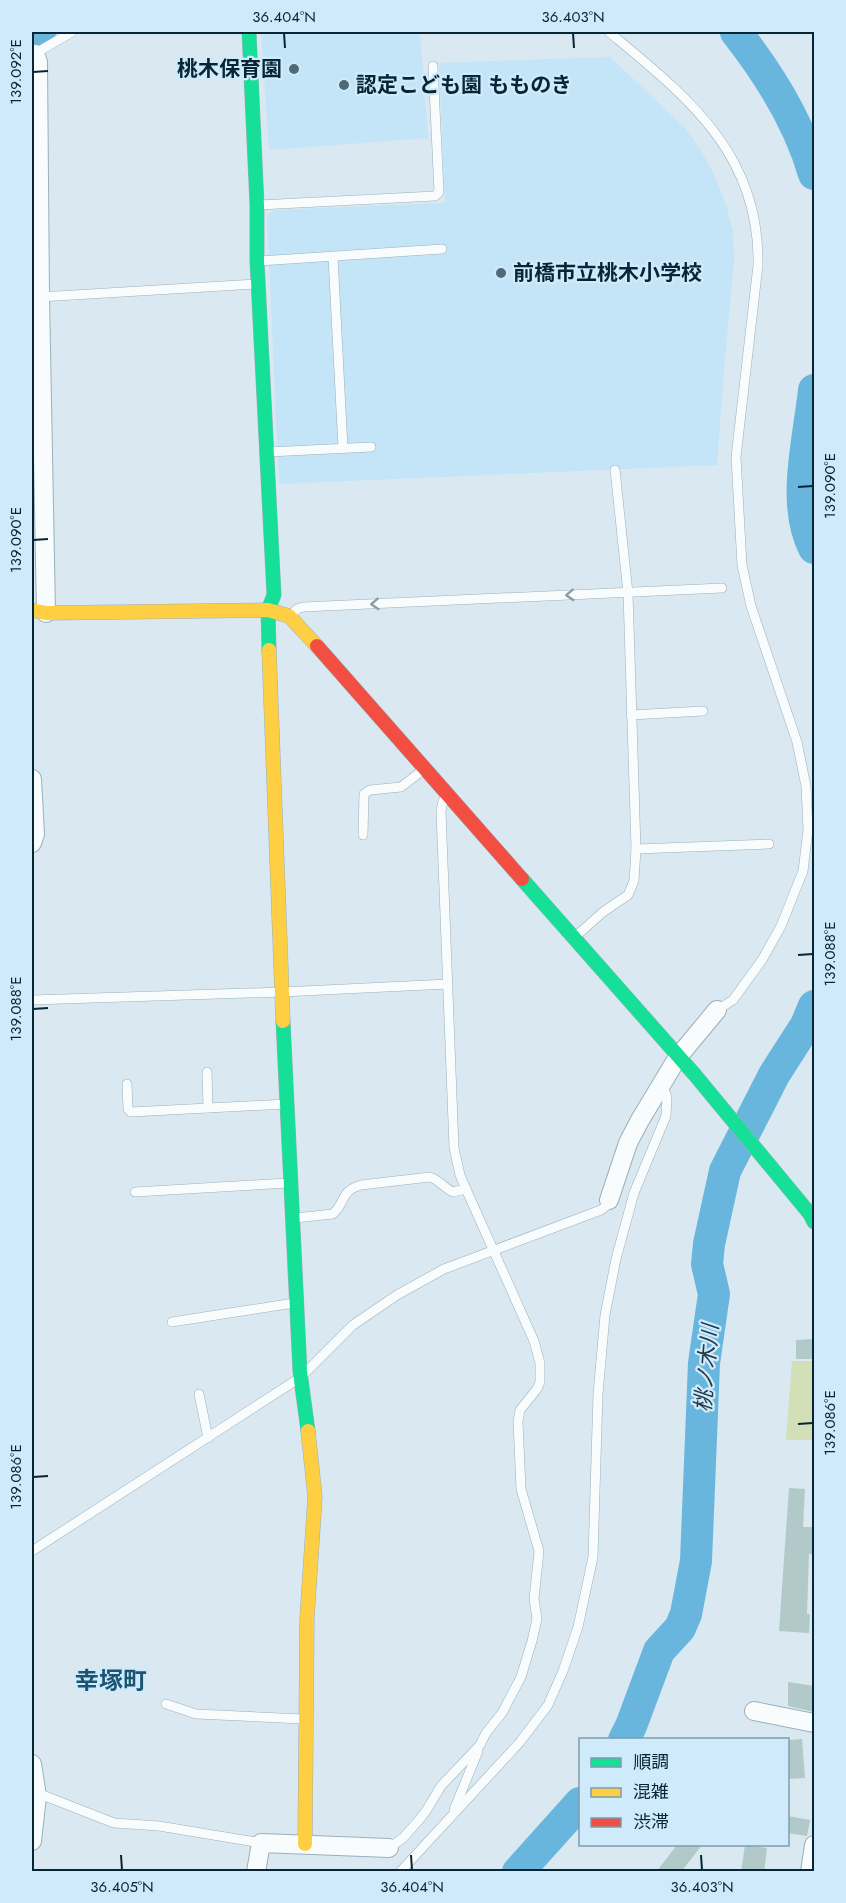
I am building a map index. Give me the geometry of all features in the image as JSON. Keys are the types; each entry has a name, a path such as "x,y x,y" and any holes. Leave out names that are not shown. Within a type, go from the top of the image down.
{"street":[{"path":"249,32 257,205 258,284 274,595 268,610 282,992 301,1377 315,1507 305,1719 305,1844"},
{"path":"33,55 39,62 39,612 268,610 289,616 312,637 695,1075 810,1212"},
{"path":"32,779 35,834 32,843"},
{"path":"609,1200 628,1143 678,1057 717,1010"},
{"path":"754,1711 814,1723"},
{"path":"32,1764 37,1796 32,1840"},
{"path":"256,1872 261,1843 389,1848"},
{"path":"810,1872 814,1845"}],"lane":[{"path":"33,55 72,32"},
{"path":"609,32 679,93 708,122 723,142 738,166 747,192 758,239 758,265 736,457 742,565 751,606 797,742 806,786 808,830 802,871 781,926 762,960 733,1000 717,1010"},
{"path":"257,205 435,196 439,192 433,66"},
{"path":"257,261 442,249"},
{"path":"333,257 343,448"},
{"path":"40,297 258,284"},
{"path":"266,452 371,447"},
{"path":"574,938 603,912 628,895 634,881 636,849 628,593 615,470"},
{"path":"289,616 303,607 723,588"},
{"path":"631,715 703,711"},
{"path":"363,835 364,794 370,790 401,787 425,768"},
{"path":"448,794 443,801 441,811 454,1148 460,1175 534,1341 540,1363 540,1382 520,1410 518,1422 521,1489 539,1551 534,1599 537,1619 524,1668 512,1696 486,1733 452,1814"},
{"path":"636,849 769,844"},
{"path":"32,1000 448,984"},
{"path":"207,1072 208,1108"},
{"path":"127,1084 128,1109 131,1112 288,1104"},
{"path":"400,1872 520,1742 548,1705 578,1627 593,1557 598,1394 605,1315 616,1259 634,1193 666,1116 667,1097 662,1084"},
{"path":"293,1218 333,1214 345,1193 361,1185 430,1177 435,1178 441,1185 453,1192 466,1189"},
{"path":"135,1192 291,1183"},
{"path":"32,1551 301,1377 353,1325 377,1307 444,1269 601,1210 609,1200"},
{"path":"172,1322 297,1303"},
{"path":"199,1394 208,1438"},
{"path":"166,1704 196,1714 305,1719"},
{"path":"389,1848 403,1838 426,1812 441,1786 480,1746"},
{"path":"37,1796 45,1796 114,1823 159,1826 261,1843"}],"shaded area":[{"name":"認定こども園 もものき","path":"261,32 420,32 428,138 269,150"},
{"name":"前橋市立桃木小学校","path":"610,57 685,128 703,154 716,179 733,231 734,261 717,465 279,484 267,215 274,210 445,203 439,63"}],"green space":[{"path":"792,1361 814,1361 814,1440 786,1440"}],"building":[{"path":"814,1339 814,1359 796,1359 796,1340"},
{"path":"789,1488 805,1489 803,1527 814,1527 814,1554 809,1554 807,1614 810,1614 809,1633 779,1631"},
{"path":"788,1682 814,1686 814,1712 788,1706"},
{"path":"802,1739 805,1778 789,1779 789,1740"},
{"path":"789,1816 810,1820 807,1836 789,1833"},
{"path":"676,1846 701,1846 681,1872 656,1872"},
{"path":"745,1846 767,1848 764,1872 741,1872"}],"waterway":[{"path":"32,41 40,32"},
{"name":"桃ノ木川","path":"736,32 782,99 800,136 814,174"},
{"name":"桃ノ木川","path":"814,390 803,491 807,530 814,548"},
{"name":"桃ノ木川","path":"625,1738 659,1651 680,1628 686,1614 696,1561 704,1363 714,1294 707,1264 709,1244 725,1171 774,1075 806,1025 814,1006"},
{"name":"桃ノ木川","path":"518,1872 579,1804"}],"traffic: fast":[{"path":"249,32 257,205 257,261 274,595 268,610 269,650"},
{"path":"522,879 695,1075 810,1214 814,1222"},
{"path":"283,1021 300,1372 308,1431"}],"traffic: slow":[{"path":"32,610 46,613 268,610 289,616 317,646"},
{"path":"269,650 283,1021"},
{"path":"305,1844 307,1618 315,1497 308,1431"}],"traffic: jam":[{"path":"317,646 522,879"}],"place":[{"name":"桃木保育園","path":"294,69"},
{"name":"認定こども園 もものき","path":"344,85"},
{"name":"前橋市立桃木小学校","path":"501,273"}],"district":[{"name":"幸塚町","path":"111,1680"}]}
